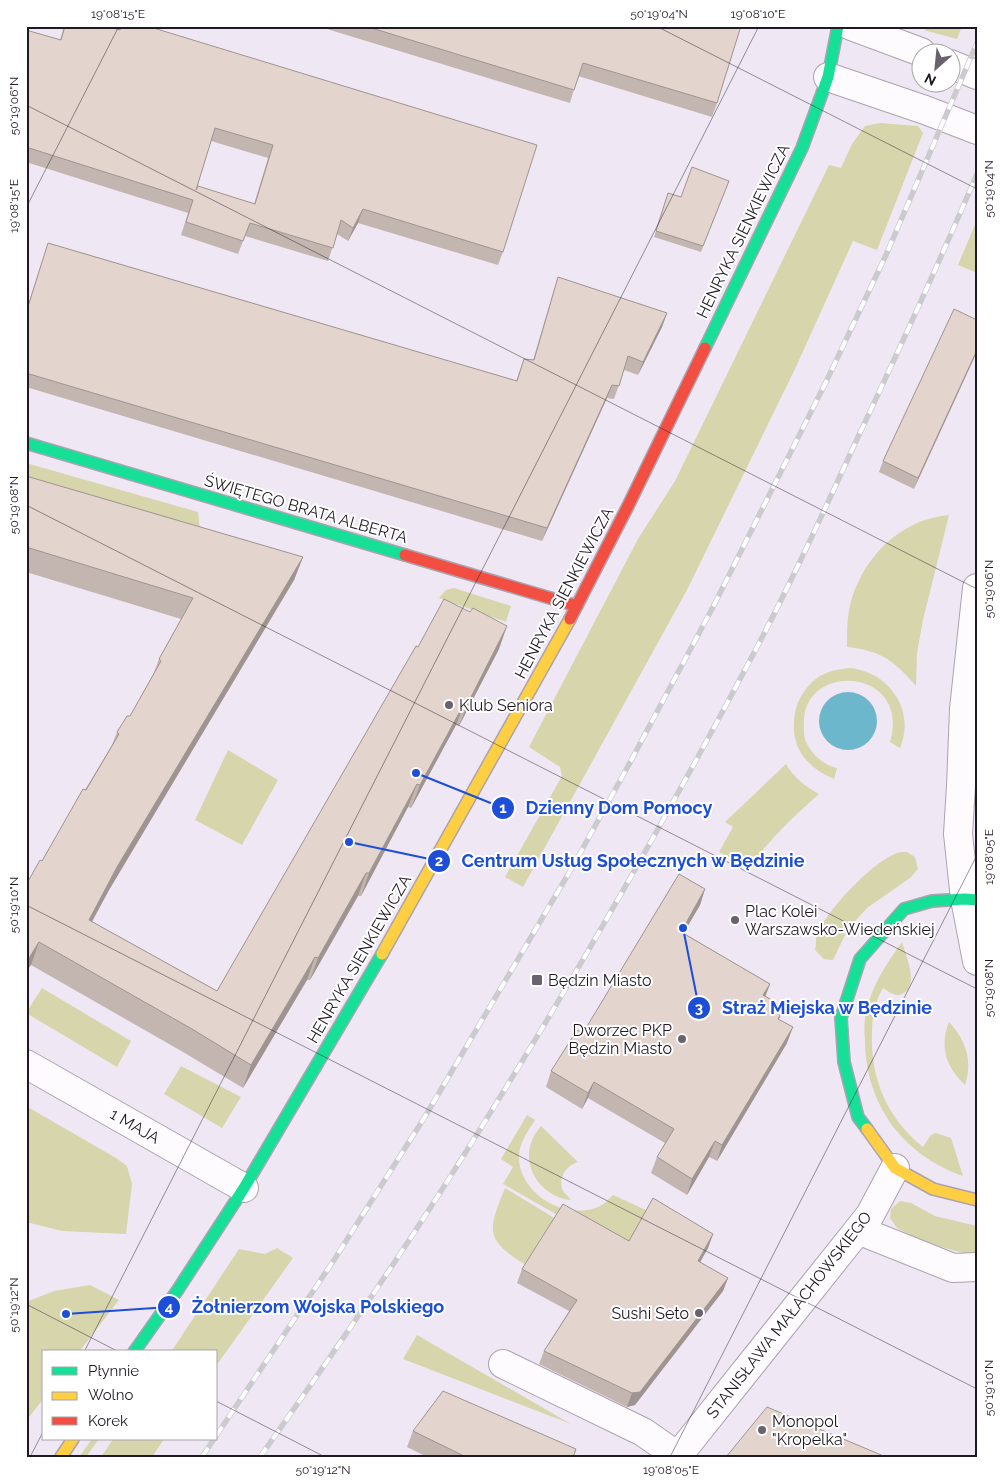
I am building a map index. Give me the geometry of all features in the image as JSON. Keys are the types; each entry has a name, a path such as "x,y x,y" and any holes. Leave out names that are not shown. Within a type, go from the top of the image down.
{"street":[{"name":"HENRYKA SIENKIEWICZA","path":"135,1350 177,1291 244,1188 405,915 578,606 633,497 802,148 828,77 838,26"},
{"path":"851,26 910,48"},
{"path":"960,68 977,75"},
{"path":"828,77 977,130"},
{"name":"ŚWIĘTEGO BRATA ALBERTA","path":"26,443 578,606"},
{"path":"977,588 964,709 962,786 958,834 971,900 977,961"},
{"path":"971,900 932,901 904,909 860,959 841,1018 844,1062 858,1116 895,1168 933,1189 977,1200"},
{"name":"1 MAJA","path":"26,1064 244,1188"},
{"name":"STANISŁAWA MAŁACHOWSKIEGO","path":"678,1456 870,1215 895,1168"},
{"path":"858,1230 953,1268 977,1267"},
{"path":"503,1364 643,1432 678,1456"},
{"path":"61,1457 73,1440"}],"shaded area":[{"path":"919,26 962,26 957,39 927,31"},
{"path":"880,123 918,126 923,133 877,250 853,241 795,369 687,590 523,887 505,877 562,776 560,767 529,747 638,539 675,481 829,165 841,168 852,144 865,126"},
{"path":"977,220 977,273 958,265"},
{"path":"26,463 198,512 200,530 26,483"},
{"path":"949,515 923,620 917,653 916,686 900,669 886,658 869,651 847,647 851,601 865,569 887,543 900,532 915,524 931,518"},
{"path":"454,588 511,606 506,622 439,598 446,590"},
{"path":"850,668 864,671 877,677 896,695 904,720 904,734 900,748 890,742 892,718 886,699 873,687 856,681 839,682 822,688 810,700 804,719 804,734 811,751 823,762 837,768 834,779 815,768 801,754 794,735 795,713 800,698 813,681 829,672"},
{"path":"228,750 278,780 242,845 195,820"},
{"path":"786,764 800,781 819,794 782,829 749,868 719,852 733,827 725,822"},
{"path":"907,852 915,857 918,869 910,878 867,908 848,929 833,960 824,959 815,950 816,938 820,928 838,903 861,878 885,859 896,853"},
{"path":"902,942 909,963 910,985 907,990 899,995 892,994 883,988 873,1015 872,1049 878,1081 883,1096 891,1110 910,1136 923,1147 931,1135 936,1133 951,1138 963,1176 942,1167 922,1155 906,1141 880,1106 872,1085 867,1063 864,1030 868,1003 880,976"},
{"path":"42,988 131,1041 117,1067 26,1013"},
{"path":"949,1022 960,1036 966,1051 968,1068 965,1085 953,1071 946,1056 945,1040"},
{"path":"181,1066 241,1097 222,1128 164,1094"},
{"path":"26,1106 127,1166 132,1184 126,1234 62,1231 26,1222"},
{"path":"527,1115 535,1120 521,1146 519,1155 520,1168 525,1180 533,1191 544,1200 569,1210 582,1211 600,1206 613,1195 648,1211 624,1253 503,1184 513,1167 501,1159"},
{"path":"541,1126 578,1162 566,1169 561,1182 563,1191 571,1200 552,1194 544,1188 533,1172 529,1153 533,1138"},
{"path":"505,1188 556,1219 526,1265 503,1248 496,1241 493,1233 495,1214"},
{"path":"900,1201 911,1203 935,1216 977,1226 977,1257 924,1242 897,1228 890,1218 891,1209"},
{"path":"277,1248 293,1258 218,1363 218,1350 172,1350 239,1249 265,1254"},
{"path":"90,1285 119,1300 81,1350 42,1350 42,1401 26,1421 26,1302 54,1291"},
{"path":"417,1335 571,1424 403,1359"},
{"path":"91,1440 98,1440 86,1457 79,1457"},
{"path":"112,1440 163,1440 152,1457 101,1457"}],"water":[{"path":"848,692 864,697 872,705 877,721 872,737 864,745 848,750 832,745 824,737 819,721 824,705 832,697"}],"building":[{"path":"65,26 107,26 120,30 121,26 147,26 537,145 503,252 363,209 353,228 341,220 333,248 250,223 243,241 186,222 193,200 26,147 26,30 61,40","holes":["215,128 273,145 255,204 198,186 196,190"]},
{"path":"365,26 741,26 717,103 583,63 574,90"},
{"path":"692,167 729,181 703,246 656,231 668,193 681,197"},
{"path":"48,243 517,381 524,359 534,360 558,277 667,313 643,362 628,356 619,386 612,385 547,528 26,373 26,313"},
{"path":"954,309 977,320 977,350 918,478 883,461"},
{"path":"26,476 303,557 117,867 89,920 217,991 416,646 418,647 444,599 470,612 473,608 507,626 468,703 465,702 420,785 417,784 369,873 366,873 318,958 315,957 251,1065 192,1029 39,942 26,963 26,885 40,860 42,861 83,789 86,790 119,734 117,732 127,716 130,716 193,598 26,547"},
{"name":"Dworzec PKP Będzin Miasto","path":"679,874 705,889 681,932 770,984 763,995 784,1007 778,1019 793,1027 722,1145 715,1141 692,1179 657,1157 674,1129 594,1082 588,1093 551,1071 577,1030 583,1033"},
{"path":"653,1198 713,1234 698,1261 728,1278 640,1392 632,1393 544,1351 577,1300 522,1269 563,1204 629,1241"},
{"path":"443,1391 576,1449 573,1457 466,1457 413,1431"},
{"path":"767,1407 886,1457 726,1457"}],"railway":[{"path":"218,1433 334,1260 426,1115 573,866 627,768 713,607 826,382 886,255 977,43"},
{"path":"260,1457 376,1290 485,1122 605,922 681,788 795,572 904,339 977,174"},
{"path":"202,1457 213,1440"}],"traffic: fast":[{"path":"705,348 802,148 828,77 838,26"},
{"path":"26,443 405,555"},
{"path":"867,1129 858,1117 844,1062 841,1018 860,959 904,909 932,901 977,900"},
{"path":"135,1350 177,1291 244,1188 382,954"}],"traffic: slow":[{"path":"382,954 570,619"},
{"path":"867,1129 895,1168 933,1189 977,1200"},
{"path":"61,1457 72,1440"}],"traffic: jam":[{"path":"570,619 628,506 705,348"},
{"path":"405,555 577,606"}],"place":[{"name":"Klub Seniora","path":"449,705"},
{"name":"Dzienny Dom Pomocy","path":"416,773"},
{"name":"Centrum Usług Społecznych w Będzinie","path":"349,842"},
{"name":"Plac Kolei Warszawsko-Wiedeńskiej","path":"735,920"},
{"name":"Straż Miejska w Będzinie","path":"683,928"},
{"name":"Będzin Miasto","path":"537,980"},
{"name":"Dworzec PKP Będzin Miasto","path":"682,1039"},
{"name":"Sushi Seto","path":"699,1313"},
{"name":"Żołnierzom Wojska Polskiego","path":"66,1314"},
{"name":"Monopol \"Kropelka\"","path":"762,1430"}]}
